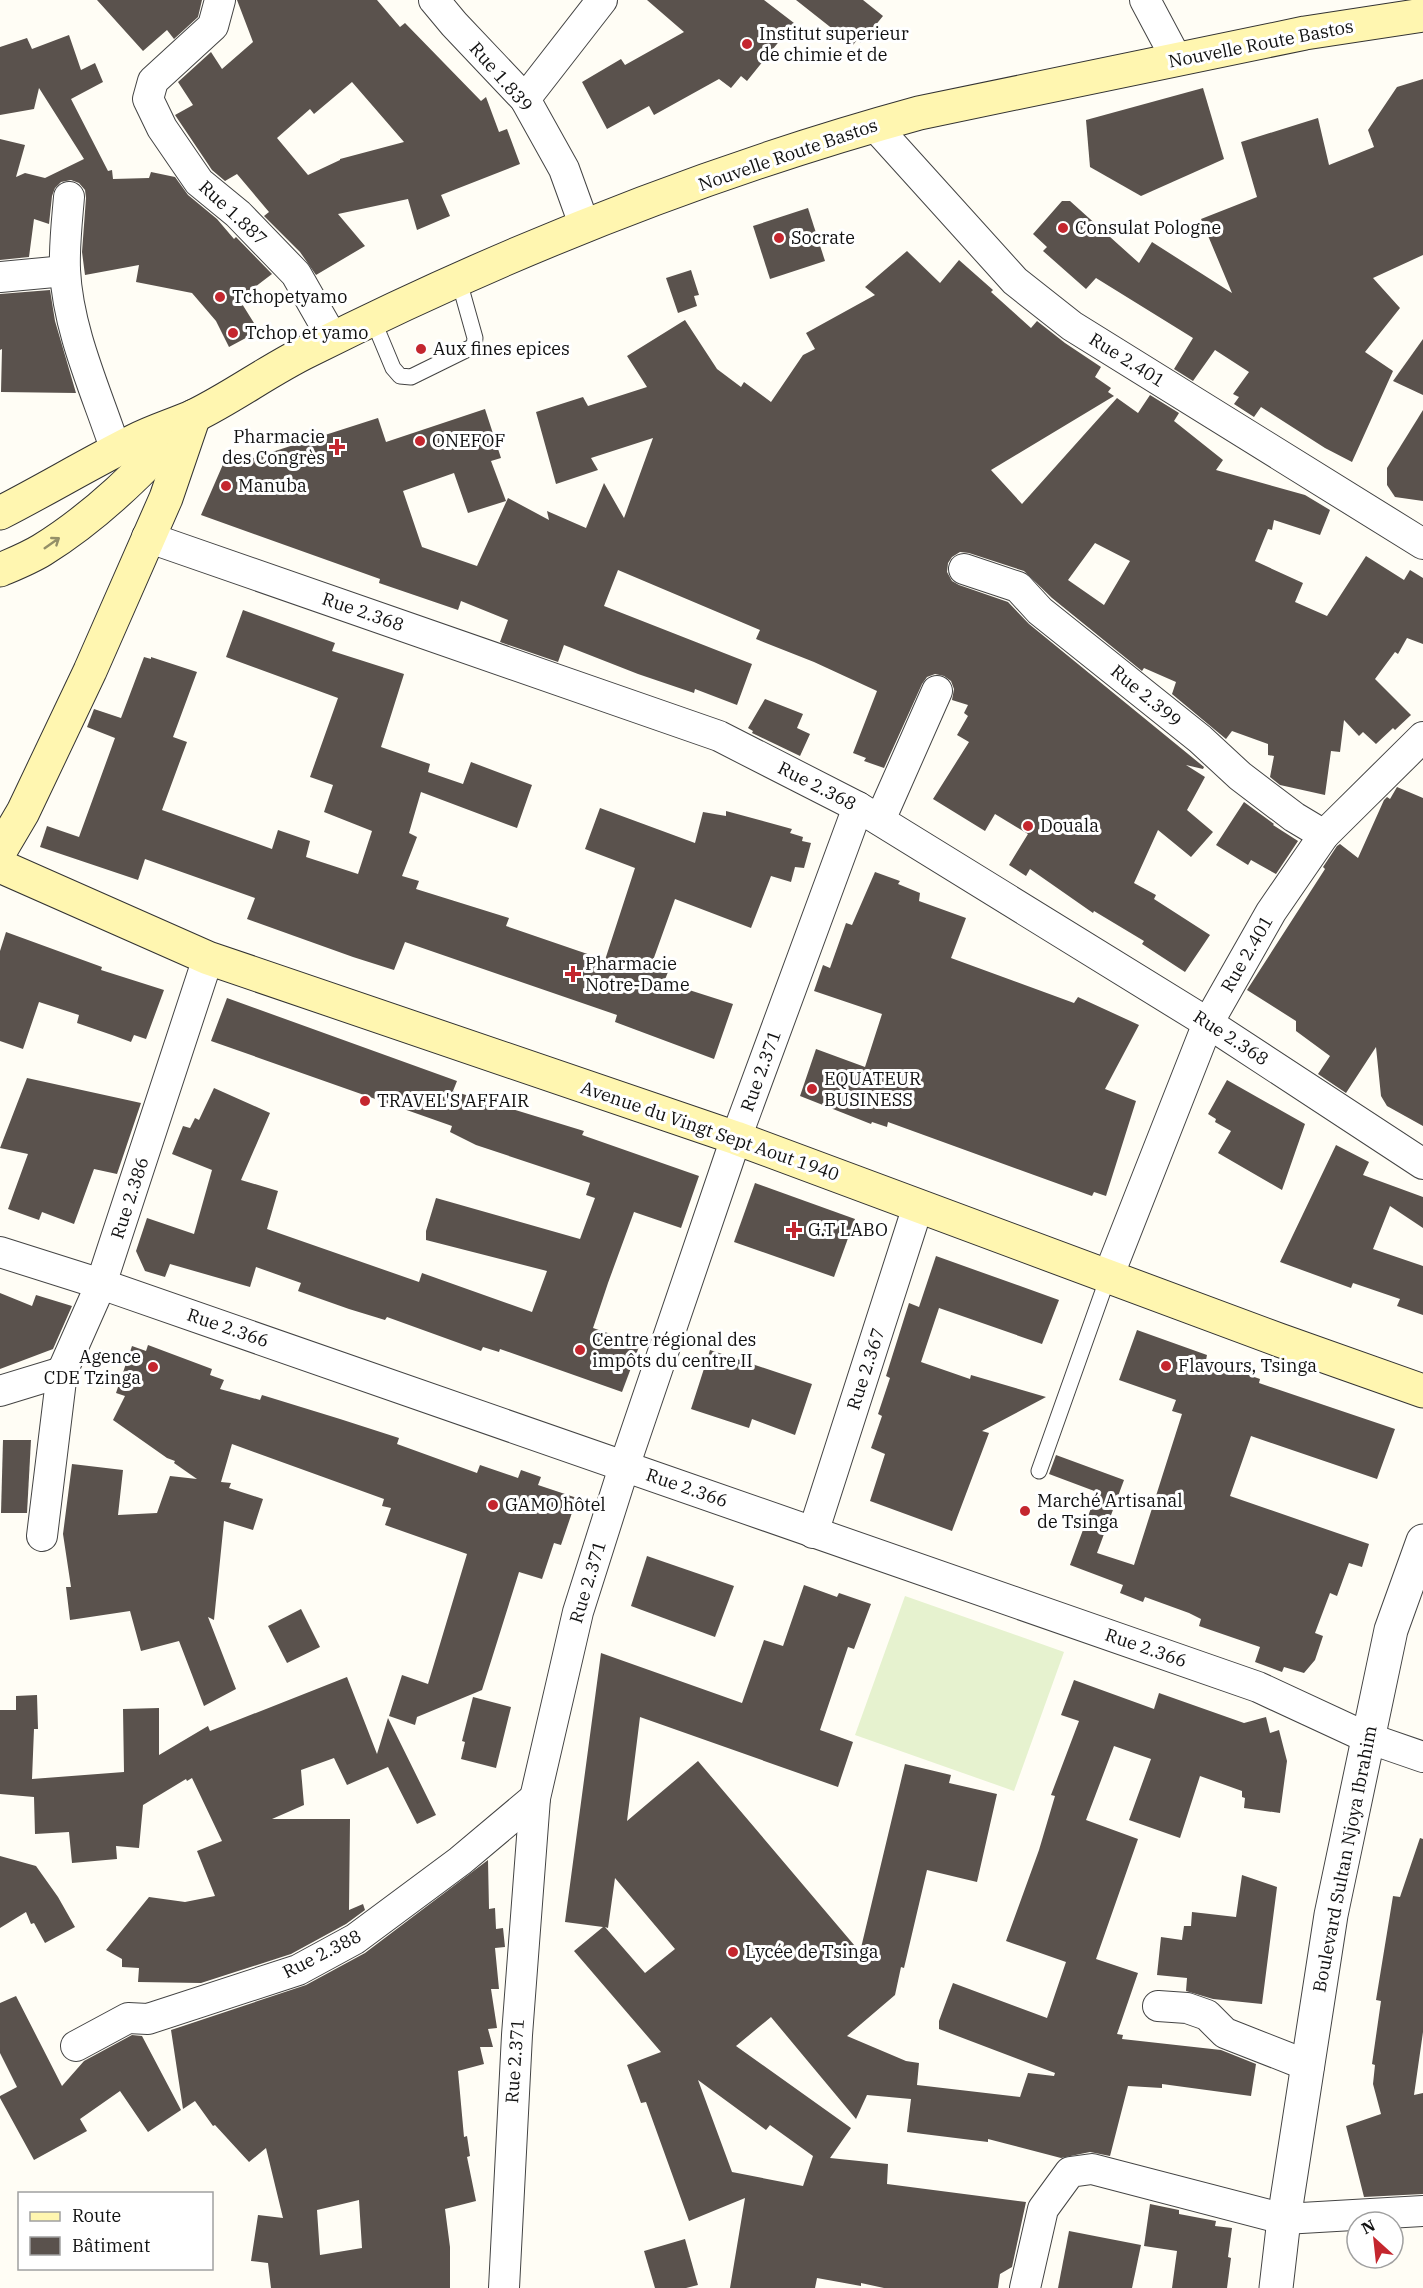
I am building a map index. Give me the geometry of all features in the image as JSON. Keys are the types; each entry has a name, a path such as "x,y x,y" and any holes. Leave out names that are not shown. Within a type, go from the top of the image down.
{"main road":[{"name":"Nouvelle Route Bastos","path":"194,416 306,352 459,281 585,227 758,163 874,125 920,113 1305,33 1423,15"},
{"path":"0,513 116,450 194,416"},
{"path":"0,851 11,806 90,671 179,464 194,416"},
{"path":"0,570 41,551 89,517 132,480 194,416"},
{"name":"Avenue du Vingt Sept Aout 1940","path":"0,866 208,958 736,1138 1108,1277 1423,1391"}],"street":[{"name":"Rue 1.887","path":"220,0 213,26 153,81 148,99 162,128 199,182 238,213 296,274 333,339"},
{"name":"Rue 1.839","path":"434,0 525,99 564,169 585,227"},
{"path":"525,99 602,0"},
{"path":"1145,0 1177,60"},
{"name":"Rue 2.401","path":"874,125 1015,281 1072,326 1423,544"},
{"path":"69,197 65,271 72,315 83,355 116,450"},
{"path":"0,277 65,271"},
{"name":"Rue 2.368","path":"147,537 719,736 869,814 1208,1023 1423,1164"},
{"name":"Rue 2.399","path":"964,568 1018,587 1040,611 1200,739 1240,776 1294,817 1324,835"},
{"name":"Rue 2.371","path":"504,2288 516,2047 535,1798 578,1612 624,1467 736,1138 869,814 937,691"},
{"name":"Rue 2.401","path":"1108,1277 1208,1023 1271,912 1324,835 1423,737"},
{"name":"Rue 2.386","path":"42,1536 62,1372 101,1284 208,958"},
{"name":"Rue 2.367","path":"813,1533 918,1206"},
{"name":"Rue 2.366","path":"0,1252 101,1284 813,1533 996,1586 1258,1687 1368,1738 1423,1757"},
{"path":"0,1390 62,1372"},
{"name":"Boulevard Sultan Njoya Ibrahim","path":"1276,2288 1284,2219 1331,1916 1391,1630 1423,1541"},
{"name":"Rue 2.388","path":"76,2046 128,2018 148,2019 298,1970 355,1939 460,1861 535,1798"},
{"path":"1158,2006 1187,2008 1207,2015 1225,2033 1309,2066"},
{"path":"1025,2288 1043,2209 1070,2172 1092,2169 1284,2219 1423,2211"}],"lane":[{"path":"373,320 393,368 400,376 411,377 474,346 475,338 459,281"},
{"path":"1039,1472 1108,1277"}],"green space":[{"path":"905,1596 1064,1652 1014,1791 855,1735"}],"building":[{"path":"97,0 202,0 198,17 174,39 167,30 143,51"},
{"path":"237,0 377,0 400,27 405,23 481,101 486,97 499,132 507,129 520,164 441,195 450,216 417,230 408,199 338,214 365,246 316,275 300,252 264,216 269,212 237,174 225,181 212,170 175,115 193,105 178,82 211,52 222,69 253,42","holes":["352,82 404,142 340,159 308,175 277,138 310,109 314,114"]},
{"path":"647,0 764,0 794,23 747,81 741,76 731,88 719,79 654,115 649,106 607,129 582,82 621,59 625,65 684,32"},
{"path":"796,0 863,0 883,16 861,43 857,40 853,45"},
{"path":"69,35 81,70 95,63 103,82 71,99 108,171 112,170 113,179 149,178 151,172 175,177 188,195 217,219 234,239 236,237 272,274 239,299 259,331 229,347 216,321 192,293 136,282 139,265 85,275 82,252 85,190 79,183 71,180 61,182 55,188 49,224 34,219 29,257 0,260 0,139 25,145 16,177 25,173 45,178 84,159 39,88 34,109 0,115 0,47 27,38 32,49"},
{"path":"1423,79 1423,255 1373,278 1400,308 1365,352 1393,371 1352,462 1325,448 1261,407 1254,417 1234,404 1239,397 1233,394 1249,372 1215,350 1193,381 1174,369 1193,338 1096,278 1086,289 1043,251 1047,247 1033,234 1062,201 1070,201 1139,263 1152,242 1232,293 1201,219 1257,197 1241,142 1318,118 1329,165 1374,147 1368,130 1397,87"},
{"path":"1203,88 1224,159 1141,196 1090,167 1086,120"},
{"path":"808,208 825,261 770,279 753,226"},
{"path":"907,251 940,283 959,260 1031,328 1037,321 1101,367 1095,377 1111,388 1108,392 1114,396 991,470 1022,504 1117,398 1138,413 1150,395 1179,413 1174,421 1223,460 1216,470 1305,495 1330,510 1320,535 1274,520 1272,530 1268,529 1255,561 1303,583 1295,602 1327,616 1366,556 1404,580 1410,570 1423,578 1423,644 1407,638 1398,654 1395,652 1375,679 1411,715 1376,744 1363,732 1359,736 1344,720 1340,752 1331,751 1325,795 1280,785 1270,777 1274,756 1268,755 1268,744 1232,731 1226,739 1172,694 1176,682 1144,668 1142,671 1052,598 1024,571 960,552 948,563 947,572 952,581 1008,602 1029,624 1204,767 1203,769 1186,765 1205,777 1187,810 1213,832 1191,857 1158,830 1134,883 1156,895 1154,899 1210,935 1185,972 1142,944 1144,941 1094,911 1093,913 1030,869 1026,876 1009,865 1028,834 995,814 985,831 933,799 969,742 957,735 968,716 964,713 968,705 952,700 954,689 951,681 944,676 935,674 927,677 922,684 884,768 864,761 866,758 853,753 877,691 756,639 760,630 618,570 604,606 752,664 737,705 695,689 694,693 638,674 564,645 558,662 500,642 508,620 461,601 458,610 379,583 380,579 201,515 224,462 231,465 378,418 386,442 485,409 501,458 491,461 506,501 468,513 454,473 403,491 422,547 477,566 508,498 549,520 547,511 586,528 604,483 624,518 653,438 591,458 598,470 556,484 536,412 583,397 588,406 647,387 627,356 685,320 717,369 741,387 744,382 771,402 803,355 815,349 806,333 875,295 865,287","holes":["1095,543 1130,561 1104,605 1068,580"]},
{"path":"691,270 699,295 694,296 697,306 678,313 666,278"},
{"path":"50,290 55,321 76,393 1,392 0,294"},
{"path":"1423,339 1423,395 1393,381"},
{"path":"1423,410 1423,501 1395,497 1387,485 1387,468"},
{"path":"243,610 335,643 332,651 404,674 381,747 430,764 428,772 463,784 471,762 532,785 517,828 421,792 409,833 417,837 402,876 419,881 416,889 509,918 506,926 605,960 635,868 585,849 600,808 695,843 703,812 726,816 726,811 792,829 790,833 803,837 802,841 811,843 804,868 795,867 791,882 771,876 751,928 675,899 651,966 668,972 664,982 733,1004 714,1059 615,1022 617,1015 405,942 394,970 353,957 247,919 255,898 145,859 138,880 40,847 47,826 79,837 115,738 87,727 94,709 121,718 144,657 151,659 151,657 197,672 173,737 187,742 162,810 272,849 278,830 310,841 306,857 358,874 372,831 324,812 333,785 310,777 338,698 226,657"},
{"path":"765,699 803,714 797,728 810,734 800,756 752,733 753,731 748,728"},
{"path":"1397,787 1423,798 1423,1126 1387,1106 1381,1096 1376,1047 1346,1093 1318,1074 1330,1056 1296,1031 1296,1021 1247,990 1325,869 1323,867 1337,846 1340,844 1358,858 1384,800 1387,797 1390,799"},
{"path":"1244,802 1298,841 1276,874 1251,860 1248,865 1216,845"},
{"path":"875,872 900,881 898,884 920,893 919,901 966,918 951,958 1074,1003 1078,997 1139,1025 1105,1089 1136,1101 1106,1196 1094,1192 1092,1196 888,1122 887,1127 872,1122 871,1124 800,1096 816,1049 865,1067 882,1014 814,991 823,965 830,968 846,923 852,925"},
{"path":"6,932 102,967 101,970 164,990 146,1039 134,1035 131,1042 77,1023 79,1015 39,1002 23,1049 0,1041 0,951"},
{"path":"227,998 457,1081 453,1091 584,1131 582,1135 699,1176 681,1228 634,1212 608,1283 593,1328 640,1344 622,1392 500,1349 499,1352 483,1347 481,1351 387,1317 385,1320 349,1309 298,1291 301,1283 256,1267 250,1287 170,1264 165,1277 145,1271 136,1251 147,1218 194,1234 212,1170 172,1154 183,1126 190,1128 195,1118 199,1120 214,1088 270,1113 241,1180 278,1191 267,1229 419,1282 422,1273 532,1312 547,1271 426,1240 426,1231 436,1198 580,1239 595,1198 586,1195 590,1183 476,1145 450,1132 452,1126 211,1041"},
{"path":"27,1078 141,1103 117,1174 94,1169 74,1224 42,1212 39,1220 8,1209 28,1154 0,1148"},
{"path":"1227,1080 1305,1124 1282,1190 1218,1153 1231,1131 1215,1122 1216,1119 1208,1114"},
{"path":"1336,1145 1369,1162 1363,1175 1423,1197 1423,1228 1390,1206 1373,1249 1423,1266 1423,1315 1397,1306 1400,1299 1353,1283 1351,1288 1280,1262"},
{"name":"G.T LABO","path":"755,1183 855,1219 834,1277 734,1242"},
{"path":"936,1256 1059,1300 1042,1344 939,1308 921,1362 970,1379 971,1375 1046,1397 982,1431 989,1433 952,1531 870,1501 885,1454 871,1448 882,1416 878,1414 890,1378 886,1376 909,1303 919,1307"},
{"path":"0,1293 32,1306 36,1295 72,1306 53,1349 0,1369"},
{"path":"1137,1330 1207,1355 1206,1360 1260,1379 1259,1383 1395,1429 1377,1479 1251,1436 1230,1496 1369,1544 1362,1567 1349,1563 1337,1596 1330,1593 1315,1633 1323,1636 1315,1660 1304,1673 1284,1667 1282,1672 1255,1662 1260,1647 1199,1626 1201,1619 1189,1613 1145,1597 1143,1602 1120,1593 1123,1585 1070,1565 1097,1492 1049,1474 1056,1455 1124,1480 1097,1553 1134,1565 1182,1414 1172,1411 1176,1400 1119,1380"},
{"path":"148,1345 212,1369 210,1375 224,1380 220,1389 260,1400 262,1395 399,1438 397,1444 477,1473 480,1465 518,1478 521,1470 541,1477 538,1485 577,1498 561,1545 554,1543 542,1579 519,1572 482,1690 417,1717 415,1725 389,1716 402,1675 428,1684 467,1554 385,1525 391,1508 382,1506 384,1499 232,1444 221,1482 231,1483 229,1488 263,1499 253,1530 224,1521 214,1620 208,1617 236,1689 204,1706 179,1641 141,1651 130,1611 70,1620 66,1587 71,1587 63,1534 72,1464 123,1470 118,1515 157,1513 170,1476 197,1479 174,1463 175,1461 167,1458 113,1420 125,1396 116,1393 132,1346 146,1351"},
{"path":"710,1350 812,1384 795,1435 752,1419 749,1428 691,1409"},
{"path":"3,1440 31,1440 27,1513 1,1513"},
{"path":"647,1556 734,1586 715,1637 631,1606"},
{"path":"804,1585 837,1597 839,1593 871,1604 854,1649 848,1647 820,1730 853,1742 838,1787 640,1717 627,1821 698,1761 860,1952 905,1764 951,1775 949,1783 997,1794 977,1882 927,1870 904,1968 901,1967 895,1995 847,2036 906,2061 919,2063 917,2085 1020,2097 1028,2073 1054,2076 1055,2073 939,2029 939,2021 953,1983 1047,2018 1066,1962 1006,1941 1039,1850 1055,1796 1051,1795 1079,1721 1061,1715 1074,1680 1154,1709 1159,1693 1244,1723 1266,1717 1270,1733 1279,1730 1287,1761 1280,1813 1244,1808 1245,1798 1242,1797 1242,1791 1200,1776 1180,1838 1129,1820 1151,1759 1114,1746 1086,1820 1138,1839 1096,1959 1138,1973 1117,2034 1123,2035 1122,2039 1221,2050 1256,2064 1251,2096 1162,2084 1162,2088 1128,2086 1110,2156 1090,2152 1061,2158 988,2139 988,2142 907,2132 911,2099 867,2095 856,2119 771,2017 736,2046 851,2128 830,2158 888,2164 887,2184 1026,2202 1012,2267 1000,2274 998,2288 884,2288 817,2278 815,2288 730,2288 745,2198 689,2221 646,2102 641,2103 627,2065 661,2052 574,1951 603,1927 565,1922 601,1653 742,1703 764,1640 783,1646","holes":["615,1878 675,1949 645,1973 605,1927 608,1928","698,2080 766,2130 770,2125 813,2156 803,2186 732,2172"]},
{"path":"301,1609 320,1647 287,1663 268,1626"},
{"path":"347,1677 377,1754 388,1718 436,1815 417,1824 388,1767 347,1785 334,1758 301,1770 304,1805 272,1819 350,1819 349,1910 363,1904 365,1910 346,1924 291,1954 201,1983 138,1982 139,1968 122,1967 122,1959 106,1950 149,1897 185,1902 215,1896 197,1851 222,1841 192,1778 187,1781 186,1779 143,1805 139,1848 116,1846 117,1859 72,1863 69,1832 35,1834 34,1797 0,1794 0,1710 16,1710 16,1696 37,1695 38,1729 34,1729 32,1779 124,1772 123,1709 159,1708 159,1755 208,1726 210,1731"},
{"path":"473,1697 511,1707 496,1768 461,1759 465,1742 462,1741"},
{"path":"1420,1838 1423,1839 1423,2032 1414,2095 1423,2093 1423,2194 1364,2197 1346,2126 1381,2114 1373,2084 1375,2065 1372,2064 1381,2001 1376,2000 1393,1896 1400,1897"},
{"path":"0,1856 36,1866 58,1897 75,1927 45,1943 34,1923 31,1924 26,1912 0,1928"},
{"path":"488,1860 489,1909 495,1908 496,1929 503,1928 505,1947 495,1948 499,1989 491,1989 497,2028 488,2029 493,2047 480,2047 484,2064 458,2071 464,2137 467,2136 470,2156 467,2157 476,2201 445,2209 450,2247 450,2288 271,2288 268,2263 251,2261 258,2215 283,2218 266,2148 249,2162 215,2125 213,2126 195,2101 183,2109 171,2030 306,1985 365,1953","holes":["359,2200 362,2248 320,2255 317,2210"]},
{"path":"1242,1875 1277,1887 1262,2004 1213,1999 1186,1991 1187,1978 1157,1975 1161,1937 1182,1940 1184,1926 1191,1926 1192,1912 1236,1917"},
{"path":"16,1996 62,2086 84,2061 132,2035 142,2036 181,2110 148,2132 120,2091 80,2119 87,2131 34,2160 0,2098 17,2087 0,2053 0,2003"},
{"path":"1150,2204 1179,2210 1179,2214 1216,2221 1215,2226 1232,2228 1227,2288 1172,2288 1177,2251 1144,2246"},
{"path":"1069,2231 1141,2245 1132,2288 1058,2288"},
{"path":"685,2239 698,2285 686,2288 655,2288 644,2251"}],"place":[{"name":"Institut superieur de chimie et de","path":"747,44"},
{"name":"Consulat Pologne","path":"1063,228"},
{"name":"Socrate","path":"779,238"},
{"name":"Tchopetyamo","path":"220,297"},
{"name":"Tchop et yamo","path":"233,333"},
{"name":"Aux fines epices","path":"421,349"},
{"name":"ONEFOF","path":"420,441"},
{"name":"Pharmacie des Congrès","path":"337,447"},
{"name":"Manuba","path":"226,486"},
{"name":"Douala","path":"1028,826"},
{"name":"Pharmacie Notre-Dame","path":"573,974"},
{"name":"EQUATEUR BUSINESS","path":"812,1089"},
{"name":"TRAVEL'S AFFAIR","path":"365,1101"},
{"name":"G.T LABO","path":"794,1230"},
{"name":"Centre régional des impôts du centre II","path":"580,1350"},
{"name":"Flavours, Tsinga","path":"1166,1366"},
{"name":"Agence CDE Tzinga","path":"153,1367"},
{"name":"GAMO hôtel","path":"493,1505"},
{"name":"Marché Artisanal de Tsinga","path":"1025,1511"},
{"name":"Lycée de Tsinga","path":"733,1952"}]}
